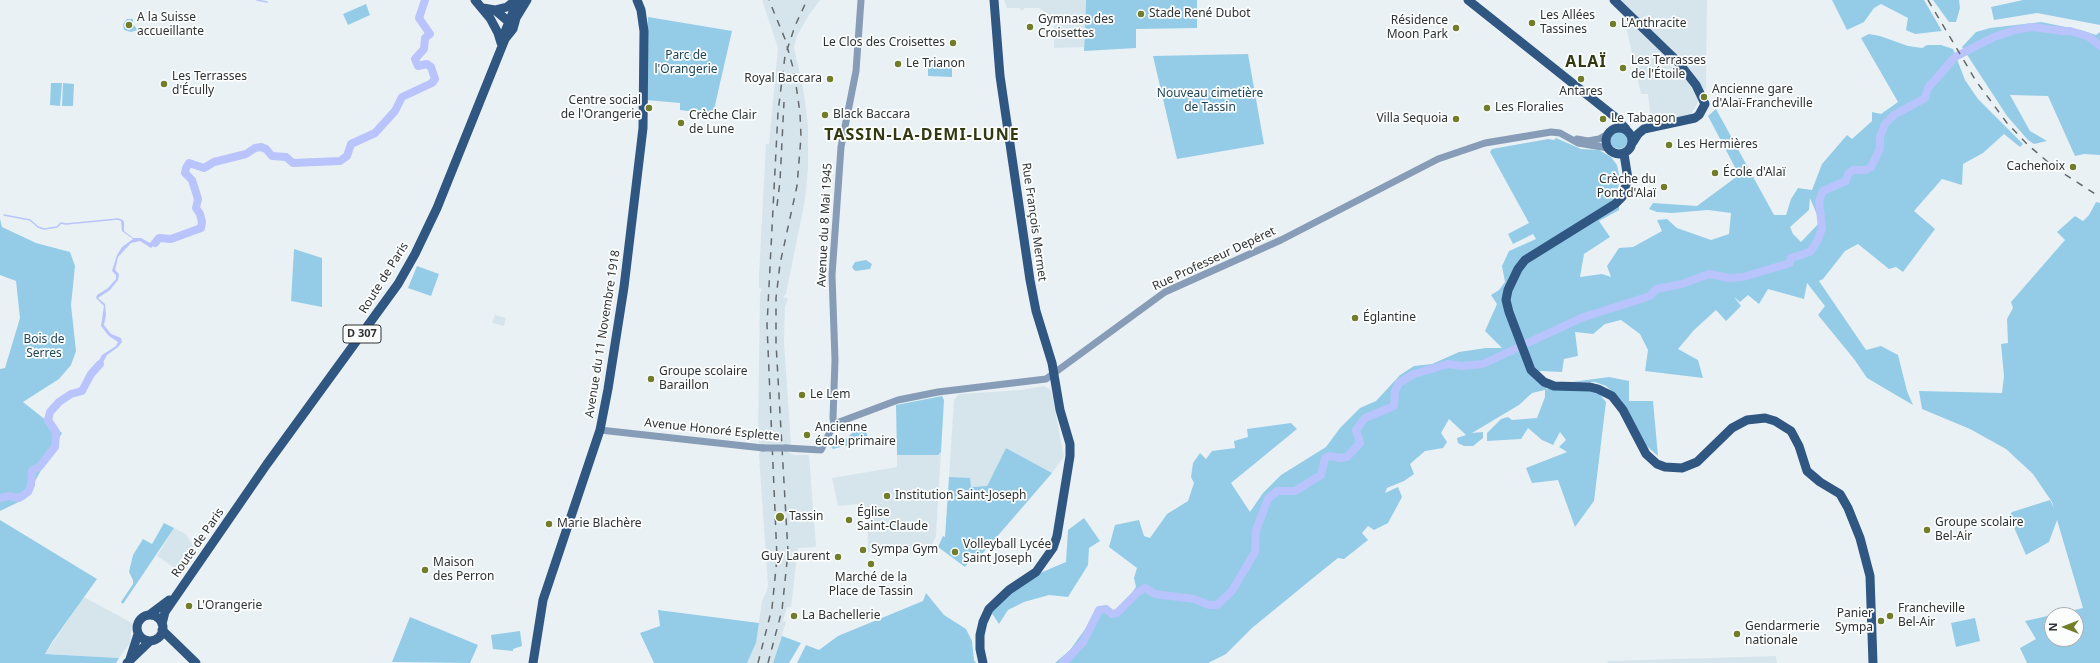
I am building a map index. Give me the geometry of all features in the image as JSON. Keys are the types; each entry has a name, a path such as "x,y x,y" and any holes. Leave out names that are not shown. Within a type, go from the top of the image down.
{"main road":[{"path":"475,0 483,8 493,14 512,20"},
{"path":"493,14 517,0"},
{"path":"493,14 498,33 503,41 509,30 517,0"},
{"path":"512,20 527,0"},
{"name":"Avenue du 11 Novembre 1918","path":"533,663 544,595 600,430 624,287 643,128 644,31 641,10 637,0"},
{"name":"Rue François Mermet","path":"983,663 980,649 980,635 983,622 989,609 1009,590 1036,572 1054,548 1070,456 1070,444 1060,410 1052,363 1036,311 1030,280 1000,76 994,0"},
{"path":"1468,0 1623,124 1633,142"},
{"path":"1611,131 1655,126 1695,118 1699,115 1704,101 1696,85 1678,62 1614,0"},
{"name":"Route de Paris","path":"149,616 166,603 176,591 404,270 435,206 503,41"},
{"name":"Route de Paris","path":"162,627 165,612 267,464 398,284 415,254 440,200 503,41"},
{"path":"1609,114 1614,120 1606,142 1616,152 1623,169 1624,180 1621,192 1615,204 1526,260 1518,269 1508,290 1506,300 1513,324 1531,370 1544,382 1563,388 1598,389 1612,396 1623,410 1646,454 1657,464 1665,467 1682,468 1697,462 1732,428 1747,420 1766,418 1776,421 1791,431 1798,442 1807,471 1820,482 1833,489 1844,500 1860,538 1870,576 1873,663"},
{"path":"1616,152 1630,150 1638,134 1655,126"},
{"path":"128,661 138,634 139,621 149,616 157,618 162,627 196,663"},
{"path":"128,661 153,641 162,627"},
{"path":"138,634 143,639 165,642 177,649 190,663"}],"street":[{"name":"Avenue du 8 Mai 1945","path":"821,450 834,424 835,360 832,275 841,147 856,71 861,0"},
{"path":"1568,137 1588,141 1599,139 1611,131"},
{"name":"Rue Professeur Depéret","path":"834,424 898,400 938,392 1042,380 1053,374 1165,292 1281,240 1426,164 1489,142 1551,132 1568,137 1578,143 1616,152"},
{"name":"Avenue Honoré Esplette","path":"600,430 763,448 821,450"}],"shaded area":[{"path":"762,0 820,0 797,36 794,47 804,93 808,126 808,168 805,200 786,294 783,297 788,299 785,307 784,342 791,444 786,451 794,455 809,455 816,547 798,548 791,607 787,607 783,621 786,622 773,663 747,663 756,643 762,601 768,585 759,456 761,444 759,443 758,432 760,293 762,290 759,287 759,275 766,144 769,144 778,48"},
{"path":"1004,0 1086,0 1084,47 1054,48 1054,18 1039,8 1025,8 1022,11 1019,8 1007,8"},
{"path":"1618,0 1707,0 1706,87 1691,115 1651,121 1648,94 1641,94 1621,4"},
{"path":"121,220 124,222 124,231 133,238 141,238 150,243 158,237 168,238 185,232 186,234 175,240 167,241 161,238 151,248 140,241 131,243 118,257 115,270 119,274 118,280 110,290 98,298 105,304 106,315 104,325 111,334 121,338 122,342 107,355 100,368 94,373 94,370 102,355 116,346 118,342 109,336 101,326 104,306 96,298 97,295 108,288 116,279 116,275 112,271 117,255 122,247 133,239 122,231"},
{"path":"495,315 506,318 504,326 492,323"},
{"path":"1044,386 1051,390 1064,457 1052,473 1006,448 987,486 971,487 949,477 954,400 959,394 1021,390"},
{"name":"Institution Saint-Joseph","path":"941,452 936,536 932,545 919,552 905,550 868,552 867,513 859,512 859,504 838,506 832,478 897,467 897,455 938,455"},
{"path":"174,528 186,534 197,552 182,573 157,556"},
{"path":"84,597 132,623 130,643 119,658 45,654"},
{"path":"1776,656 1777,663 1608,663 1607,661"}],"green space":[{"name":"Stade René Dubot","path":"1086,0 1197,0 1197,28 1136,29 1136,48 1084,51"},
{"path":"1832,0 1924,0 1942,31 1915,34 1906,30 1908,18 1881,4 1874,8 1864,22 1847,30"},
{"path":"1933,0 1959,0 1960,8 1956,22 1949,22"},
{"path":"2023,0 2100,0 2100,25 2037,13 1994,20 1991,7"},
{"path":"366,4 370,15 348,25 343,14"},
{"name":"Parc de l'Orangerie","path":"648,17 732,31 713,114 680,110 680,103 646,100"},
{"path":"127,19 133,19 133,24 138,30 131,32 124,30 123,24"},
{"path":"2041,22 2081,30 2096,35 2100,32 2100,155 2084,154 2075,156 2048,96 2010,95 2030,131 2047,141 2034,144 2028,140 2007,116 1962,47 1976,32 1990,28"},
{"path":"1869,34 1880,36 1908,46 1922,48 1927,45 1941,45 1953,49 1965,80 1978,99 2023,144 2020,147 2004,134 1983,153 1963,164 1962,185 1942,179 1914,211 1935,229 1903,272 1896,267 1889,269 1858,244 1845,251 1823,279 1819,281 1866,350 1881,346 1898,355 1907,391 1913,405 1867,378 1854,359 1818,315 1825,306 1807,283 1804,299 1768,289 1759,304 1748,295 1740,302 1734,297 1741,306 1726,321 1716,310 1694,330 1678,349 1698,360 1703,378 1645,371 1648,350 1640,334 1621,320 1605,324 1593,334 1575,332 1578,356 1564,359 1562,372 1541,371 1532,374 1547,387 1546,389 1598,392 1606,402 1594,501 1575,527 1558,480 1532,483 1526,468 1567,452 1559,447 1566,440 1560,432 1553,445 1542,440 1528,428 1521,439 1487,441 1487,433 1501,419 1508,417 1512,420 1537,418 1545,397 1545,390 1532,393 1519,405 1472,433 1483,432 1483,438 1473,446 1464,446 1458,443 1457,438 1466,435 1449,419 1441,433 1447,442 1443,448 1425,451 1410,464 1414,474 1404,481 1387,488 1385,493 1398,487 1402,497 1388,523 1374,530 1368,526 1362,533 1368,540 1344,559 1338,558 1318,574 1252,628 1226,654 1208,663 1055,663 1070,650 1099,610 1118,612 1136,587 1134,578 1137,568 1109,547 1115,525 1139,520 1144,536 1150,538 1167,514 1188,501 1194,483 1191,477 1193,463 1200,453 1206,459 1212,451 1235,448 1234,441 1248,437 1247,429 1291,423 1297,429 1231,483 1250,512 1263,493 1281,475 1326,447 1340,428 1360,408 1376,401 1400,375 1414,366 1432,364 1459,352 1486,348 1502,348 1485,331 1497,304 1491,295 1499,290 1505,282 1502,266 1509,251 1536,239 1533,234 1513,244 1508,234 1529,223 1490,152 1492,149 1548,139 1554,140 1556,138 1581,149 1599,150 1611,157 1617,165 1620,180 1616,195 1611,203 1619,202 1619,210 1599,221 1610,237 1584,254 1580,277 1602,274 1611,277 1607,266 1619,248 1633,247 1662,231 1657,220 1667,219 1677,228 1711,240 1729,234 1731,213 1708,210 1672,213 1657,212 1649,209 1653,203 1697,206 1739,175 1708,116 1716,109 1774,215 1786,215 1791,199 1798,188 1812,190 1822,164 1847,135 1852,139 1872,121 1872,112 1881,114 1898,102 1861,38","holes":["1810,198 1820,222 1801,242 1793,234 1790,227 1809,210"]},
{"name":"Nouveau cimetière de Tassin","path":"1248,54 1264,144 1177,159 1153,56"},
{"path":"928,64 952,64 952,77 928,76"},
{"path":"51,83 62,83 60,106 50,105"},
{"path":"63,83 74,84 73,106 62,106"},
{"path":"1619,131 1625,134 1628,140 1625,146 1619,149 1613,146 1610,140 1613,134"},
{"path":"2096,202 2100,203 2100,663 2027,663 2020,648 2036,639 2025,621 2044,617 2044,647 2084,647 2084,607 2083,607 2057,520 2049,542 2026,555 2009,516 2012,512 2050,500 2054,508 2052,502 2033,474 2006,449 1970,429 1922,409 1919,391 2002,393 2004,376 2001,344 2008,343 2007,319 2013,308 2011,302 2065,240 2057,232 2075,216 2083,221 2089,215"},
{"name":"Bois de Serres","path":"0,219 2,227 36,243 70,252 75,266 71,305 76,351 71,365 59,379 23,402 62,433 25,499 0,511 0,369 5,368 20,318 16,281 0,275"},
{"path":"294,249 322,258 322,307 291,301"},
{"path":"866,260 872,264 870,269 856,271 852,267 855,262"},
{"path":"417,266 439,274 431,296 408,288"},
{"path":"1609,377 1629,381 1629,401 1653,401 1658,456 1642,442 1621,400 1606,386 1595,382 1572,382"},
{"path":"942,396 944,400 941,452 938,455 897,455 896,405"},
{"path":"865,425 868,440 833,449 830,446 835,434 837,435 836,440 846,439 856,429"},
{"path":"1006,448 1052,473 976,561 972,558 965,567 938,547 943,536 945,537 949,477 970,478 971,487 987,486"},
{"path":"1084,518 1100,541 1089,548 1088,565 1068,597 1049,595 1024,602 1008,610 999,624 989,609 999,598 1040,573 1066,562 1068,530"},
{"path":"0,520 97,579 45,654 119,658 116,663 0,663"},
{"path":"164,523 174,528 123,604 121,602 133,584 133,580 129,572 133,555 143,539 152,544"},
{"path":"926,593 944,615 966,629 972,641 974,660 976,663 797,663 806,645 819,650 838,636 923,601"},
{"path":"658,610 759,623 756,643 747,663 654,663 640,633 660,626"},
{"path":"410,617 478,645 470,663 392,662"},
{"path":"1975,618 1980,641 1956,647 1951,623"},
{"path":"520,631 522,646 513,649 513,651 493,649 491,635"},
{"path":"782,636 801,643 789,663 773,663"}],"waterway":[{"path":"257,0 267,2"},
{"path":"155,243 159,238 171,239 201,228 202,222 200,214 196,208 198,199 192,180 185,173 189,163 204,168 214,162 246,154 255,148 261,147 266,149 272,156 286,157 293,163 340,161 347,156 351,144 375,133 395,111 402,97 432,83 435,79 431,67 427,64 418,66 415,59 424,49 425,38 430,34 419,18 425,0"},
{"path":"1063,663 1083,642 1099,610 1106,609 1112,614 1117,613 1138,592 1145,588 1155,594 1194,599 1209,605 1217,605 1232,591 1255,552 1256,530 1268,499 1277,491 1295,491 1321,475 1325,458 1330,456 1341,458 1347,457 1360,443 1356,430 1365,418 1394,406 1395,391 1399,383 1414,374 1448,364 1462,366 1483,364 1581,318 1650,296 1656,289 1682,284 1709,274 1729,278 1743,277 1790,263 1791,258 1810,252 1818,240 1822,228 1819,201 1823,191 1846,181 1848,174 1853,170 1866,170 1871,167 1880,149 1880,137 1885,124 1894,115 1925,98 1928,88 1955,57 1994,37 2015,30 2032,27 2070,31 2089,37 2100,46"},
{"path":"4,215 30,220 38,227 44,229 57,227 61,223 66,224 118,219 123,221"},
{"path":"0,498 9,496 19,498 28,492 31,485 32,471 40,466 55,447 56,432 48,420 50,412 59,402 71,394 82,391 91,374 100,364"}],"railway":[{"path":"768,663 782,610 788,552 776,343 776,298 780,264 797,186 801,137 800,113 794,71 785,39 769,0"},
{"path":"758,663 772,608 777,558 767,325 778,112 785,56 795,26 807,0"},
{"path":"1928,0 1976,81 2007,123 2028,145 2055,168 2100,197"},
{"path":"777,206 780,181 784,102"}],"place":[{"name":"Stade René Dubot","path":"1141,14"},
{"name":"Les Allées Tassines","path":"1532,23"},
{"name":"L'Anthracite","path":"1613,24"},
{"name":"A la Suisse accueillante","path":"129,25"},
{"name":"Gymnase des Croisettes","path":"1030,27"},
{"name":"Résidence Moon Park","path":"1456,28"},
{"name":"Le Clos des Croisettes","path":"953,43"},
{"name":"Le Trianon","path":"898,64"},
{"name":"Les Terrasses de l'Étoile","path":"1623,68"},
{"name":"Royal Baccara","path":"830,79"},
{"name":"Antares","path":"1581,79"},
{"name":"Les Terrasses d'Écully","path":"164,84"},
{"name":"Ancienne gare d'Alaï-Francheville","path":"1704,97"},
{"name":"Centre social de l'Orangerie","path":"649,108"},
{"name":"Les Floralies","path":"1487,108"},
{"name":"Black Baccara","path":"825,115"},
{"name":"Villa Sequoia","path":"1456,119"},
{"name":"Le Tabagon","path":"1603,119"},
{"name":"Crèche Clair de Lune","path":"681,123"},
{"name":"Les Hermières","path":"1669,145"},
{"name":"Cachenoix","path":"2073,167"},
{"name":"École d'Alaï","path":"1715,173"},
{"name":"Crèche du Pont d'Alaï","path":"1664,187"},
{"name":"Églantine","path":"1355,318"},
{"name":"Groupe scolaire Baraillon","path":"651,379"},
{"name":"Le Lem","path":"802,395"},
{"name":"Ancienne école primaire","path":"807,435"},
{"name":"Institution Saint-Joseph","path":"887,496"},
{"name":"Tassin","path":"780,517"},
{"name":"Église Saint-Claude","path":"849,520"},
{"name":"Marie Blachère","path":"549,524"},
{"name":"Groupe scolaire Bel-Air","path":"1927,530"},
{"name":"Sympa Gym","path":"863,550"},
{"name":"Volleyball Lycée Saint Joseph","path":"955,552"},
{"name":"Guy Laurent","path":"838,557"},
{"name":"Marché de la Place de Tassin","path":"871,564"},
{"name":"Maison des Perron","path":"425,570"},
{"name":"L'Orangerie","path":"189,606"},
{"name":"La Bachellerie","path":"794,616"},
{"name":"Francheville Bel-Air","path":"1890,616"},
{"name":"Panier Sympa","path":"1881,621"},
{"name":"Gendarmerie nationale","path":"1737,634"}],"district":[{"name":"ALAÏ","path":"1586,62"},
{"name":"TASSIN-LA-DEMI-LUNE","path":"922,135"}]}
